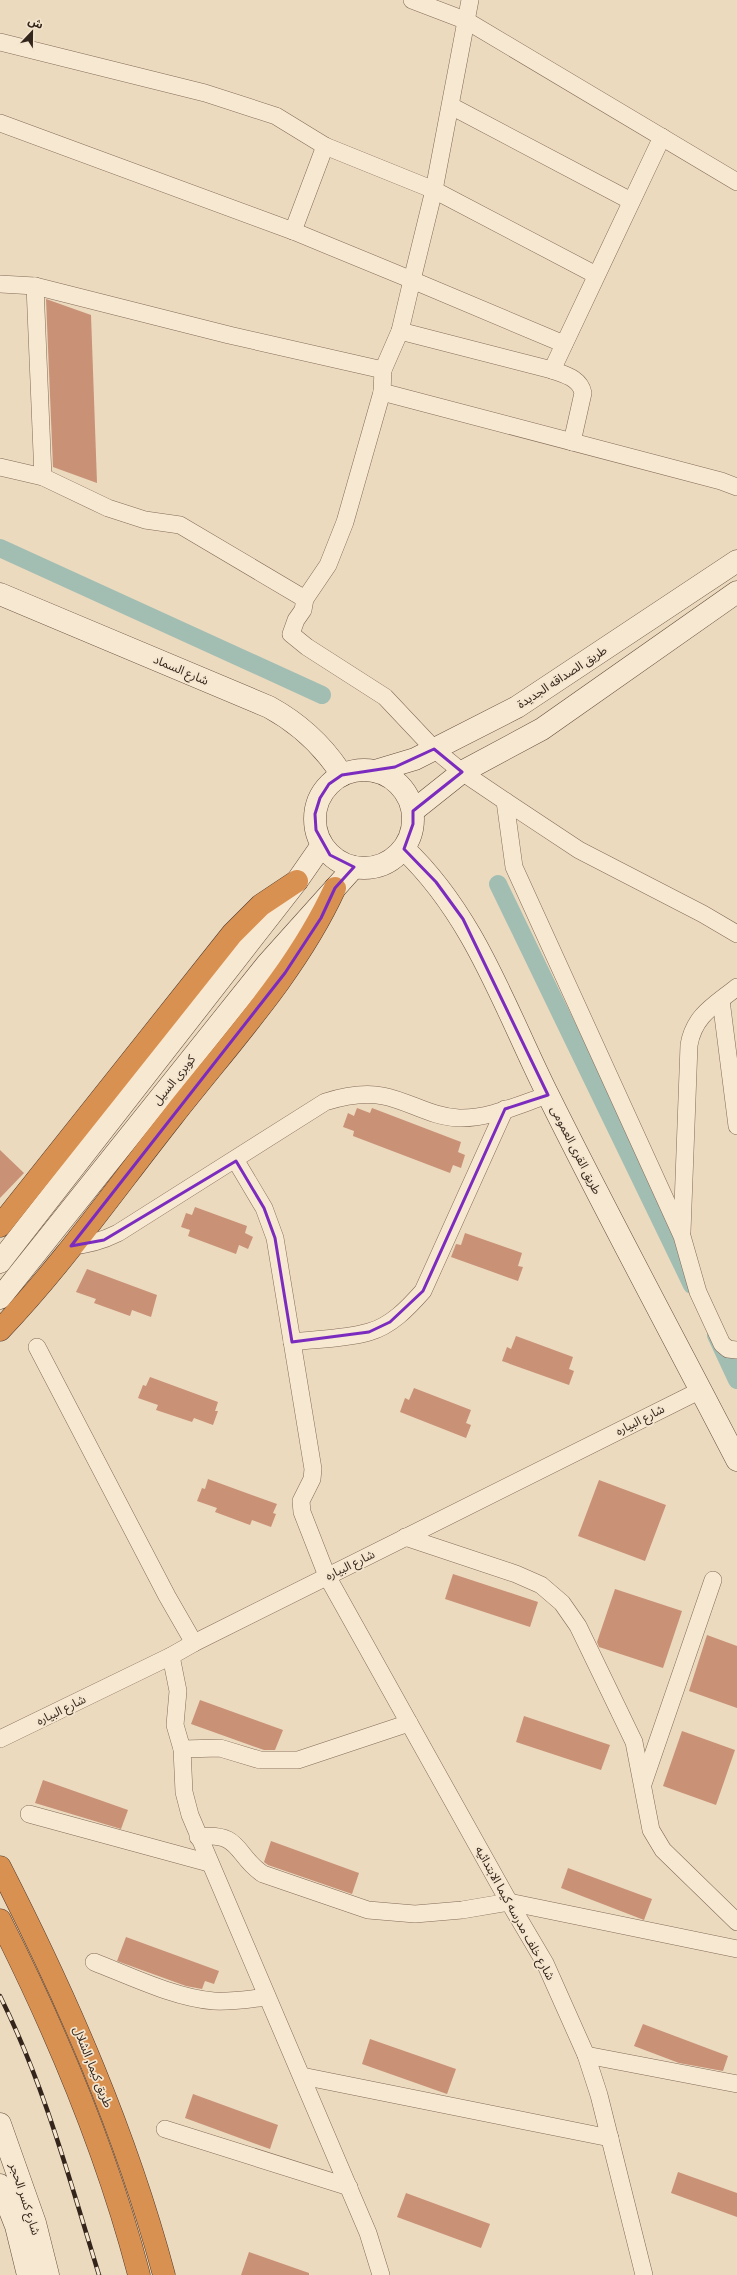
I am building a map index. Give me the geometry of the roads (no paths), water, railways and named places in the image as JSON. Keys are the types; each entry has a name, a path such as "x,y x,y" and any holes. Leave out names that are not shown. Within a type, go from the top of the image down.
{"highway":[{"path":"0,1226 232,934 262,905 297,881"},
{"path":"0,1330 50,1274 285,973 305,946 321,918 335,888"},
{"name":"طريق كيما, الشلال","path":"0,1867 43,1951 107,2102 135,2179 164,2275"},
{"name":"طريق كيما, الشلال","path":"0,1920 54,2035 85,2110 113,2187 139,2275"},
{"path":"20,1961 43,1951"}],"street":[{"path":"412,0 467,21 737,182"},
{"path":"470,0 434,190 400,330 383,370 382,392 345,522 328,565 305,599 303,610 296,620 291,634 307,647 385,697 434,749 462,772 505,801 579,850 703,914 737,934"},
{"path":"0,42 247,105 276,116 325,146 434,190 596,275"},
{"path":"451,106 631,201"},
{"path":"0,123 293,231 564,344"},
{"path":"552,370 662,136"},
{"path":"293,231 325,146"},
{"path":"0,284 35,286 222,333 383,370"},
{"path":"35,286 43,477"},
{"path":"400,330 552,370 573,378 582,387 583,393 572,442"},
{"path":"382,392 721,481 737,487"},
{"path":"0,467 43,477 108,508 145,520 180,525 305,599"},
{"name":"طريق الصداقه الجديدة","path":"375,771 415,759 517,708 737,561"},
{"path":"413,811 462,772 542,729 737,592"},
{"name":"شارع السماد","path":"0,594 269,707 304,728 331,758 342,775"},
{"path":"358,771 375,771 388,776 400,785 408,797 413,811 412,831 404,849 394,859 382,866 368,868 354,867 341,863 330,855 322,845 316,830 315,814 320,798 329,784 342,775 358,771"},
{"path":"505,801 514,867 682,1236 698,1292 722,1344 728,1349 737,1350"},
{"name":"كوبرى السيل","path":"0,1262 297,881 322,845"},
{"name":"طريق القرى العمومى","path":"404,849 436,882 463,919 548,1095 737,1460"},
{"name":"كوبرى السيل","path":"0,1298 267,964 354,867"},
{"path":"682,1236 689,1045 691,1031 698,1021 737,987"},
{"path":"721,1000 737,1126"},
{"path":"71,1246 88,1245 104,1240 236,1161 325,1102 344,1096 364,1094 384,1096 427,1112 460,1118 476,1117 548,1095"},
{"path":"292,1342 369,1332 390,1322 408,1308 423,1292 505,1109"},
{"name":"شارع خلف مدرسه كيما الابتدائيه","path":"236,1161 264,1208 275,1238 313,1469 310,1483 301,1501 302,1512 327,1576 508,1902 545,1963 586,2055 599,2095 644,2275"},
{"path":"37,1348 167,1596 194,1642"},
{"name":"شارع البياره","path":"0,1739 171,1656 194,1642 701,1390"},
{"path":"405,1537 516,1574 541,1585 562,1603 578,1626 634,1742 651,1830 663,1850 737,1922"},
{"path":"643,1784 713,1580"},
{"path":"171,1656 178,1691 175,1725 182,1749 184,1792 190,1815 209,1863 302,2076 368,2233 381,2275"},
{"path":"182,1749 220,1748 260,1760 298,1760 409,1723"},
{"path":"29,1814 209,1863"},
{"path":"198,1837 209,1836 230,1841 239,1848 251,1865 262,1874 368,1910 415,1914 462,1910 508,1902 737,1949"},
{"path":"94,1962 186,1996 213,2001 240,2001 267,1997"},
{"path":"586,2055 737,2084"},
{"path":"302,2076 610,2138"},
{"name":"شارع كسر الحجر","path":"0,2124 35,2223 48,2275"},
{"path":"165,2129 349,2188"},
{"name":"شارع كسر الحجر","path":"0,2185 16,2226 28,2275"}],"waterway":[{"path":"0,548 322,695"},
{"path":"498,884 692,1285"},
{"path":"716,1335 737,1380"}],"railway":[{"path":"0,1996 16,2029 43,2098 67,2169 99,2275"}]}
